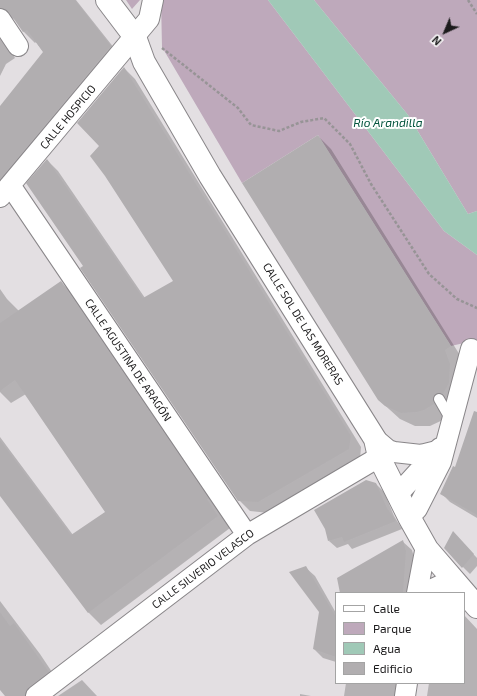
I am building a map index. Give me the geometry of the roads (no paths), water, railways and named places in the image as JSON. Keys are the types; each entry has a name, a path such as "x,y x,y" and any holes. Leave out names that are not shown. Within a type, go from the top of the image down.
{"street":[{"name":"CALLE SOL DE LAS MORERAS","path":"107,0 135,37 144,62 210,176 377,448 408,517 427,549 464,592"},
{"name":"CALLE HOSPICIO","path":"5,191 149,19 152,0"},
{"path":"0,19 18,46"},
{"name":"CALLE AGUSTINA DE ARAGÓN","path":"5,191 246,535"},
{"path":"398,494 441,446 452,420 474,351"},
{"path":"377,448 394,452 421,455 441,446"},
{"path":"408,517 417,509 441,462 441,446"},
{"name":"CALLE SILVERIO VELASCO","path":"36,696 246,535 377,448"},
{"path":"417,592 425,551 427,549"},
{"path":"426,592 438,586 456,582"},
{"name":"CALLE SOL DE LAS MORERAS","path":"465,593 477,607"},
{"path":"405,696 407,684"}],"lane":[{"path":"440,399 452,420"}],"water":[{"name":"Río Arandilla","path":"268,0 314,0 408,115 468,214 477,211 477,255 444,231"}]}
